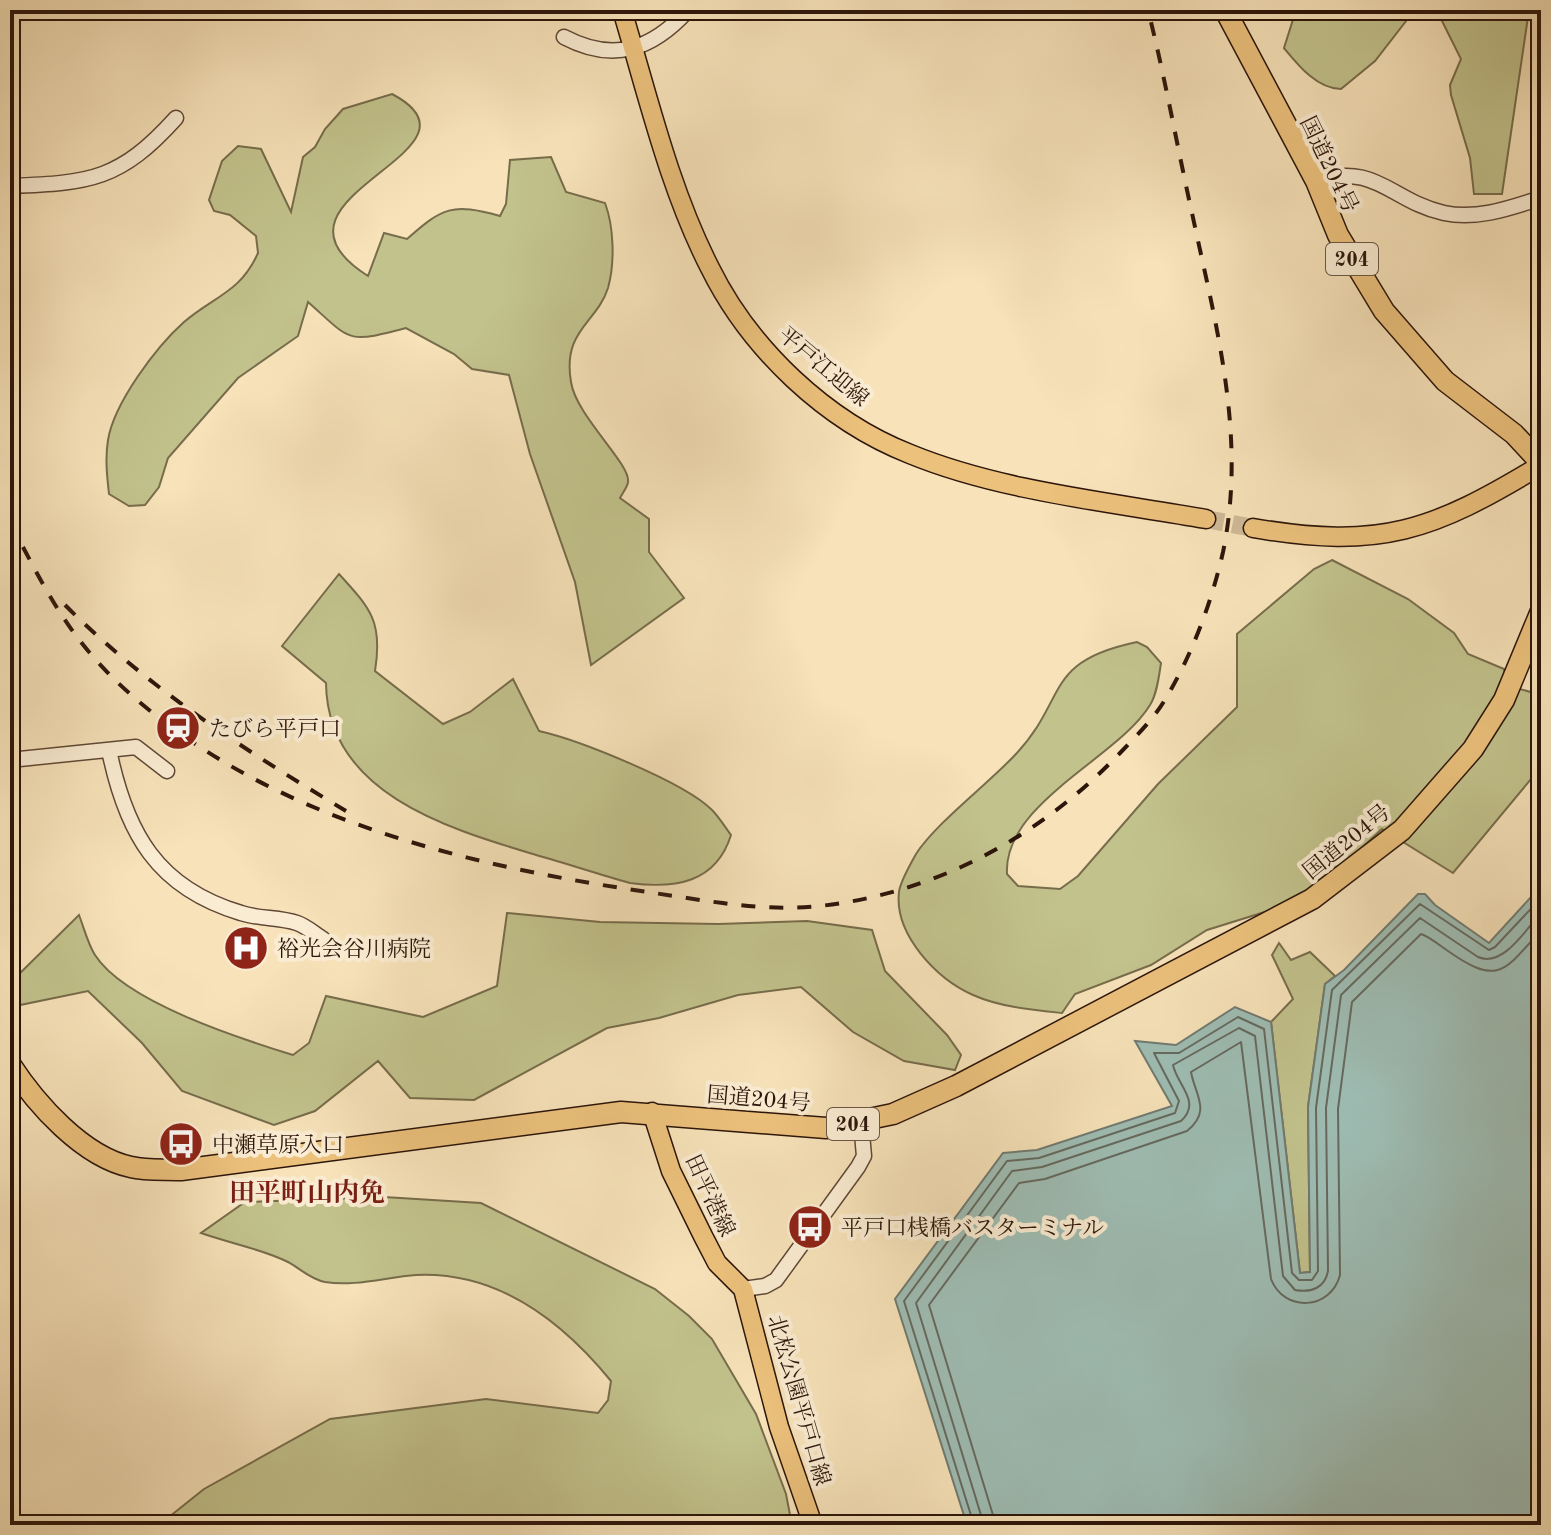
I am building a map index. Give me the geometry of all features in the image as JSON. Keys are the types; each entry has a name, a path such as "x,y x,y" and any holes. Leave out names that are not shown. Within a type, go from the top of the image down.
{"highway":[{"name":"国道204号","path":"1225,10 1316,181 1338,235 1384,311 1445,381 1514,434 1541,464"},
{"name":"国道204号","path":"10,1064 28,1090 67,1129 91,1148 132,1168 181,1170 621,1112 652,1112 826,1128 893,1114 956,1086 1312,899 1402,830 1473,749 1504,700 1541,611"}],"main road":[{"name":"平戸江迎線","path":"622,10 686,213 710,269 761,346 825,405 867,433 910,454 952,468 1066,494 1206,519"},
{"path":"1253,528 1331,539 1407,530 1484,499 1541,464"},
{"name":"田平港線","path":"652,1112 671,1171 703,1236 717,1263 743,1289"},
{"name":"北松公園平戸口線","path":"743,1289 779,1427 813,1525"}],"street":[{"path":"564,37 598,52 633,48 672,28 688,10"},
{"path":"10,186 80,183 106,175 142,153 176,118"},
{"path":"1316,181 1347,173 1369,179 1434,210 1460,215 1507,209 1541,198"},
{"path":"10,760 136,747 167,771"},
{"path":"109,750 114,773 138,835 150,858 177,885 241,913 298,923 323,939"},
{"path":"743,1289 765,1286 776,1280 846,1185 864,1156 861,1123"}],"green space":[{"path":"1296,10 1420,10 1410,16 1375,61 1341,89 1316,81 1284,48"},
{"path":"1430,10 1529,10 1502,194 1474,194 1470,158 1450,85 1461,59 1440,17"},
{"path":"392,94 417,115 417,136 400,156 350,199 334,222 338,248 368,276 384,233 407,239 440,214 459,209 500,216 506,204 510,160 551,157 566,192 605,203 612,234 610,278 603,300 571,350 571,382 582,409 627,474 628,484 620,498 649,519 649,552 684,598 591,665 575,582 530,454 509,375 472,369 454,354 406,328 371,336 351,336 333,325 308,302 298,336 238,378 168,458 159,487 145,505 129,506 109,494 108,440 127,393 173,333 195,313 235,286 258,253 256,236 230,215 214,211 209,200 222,161 238,146 261,149 291,212 303,157 315,147 325,129 343,109"},
{"path":"1332,560 1408,599 1454,633 1468,654 1504,669 1506,685 1541,695 1541,767 1453,873 1382,829 1280,924 1268,911 1207,930 1151,965 1075,994 1062,1013 983,999 959,988 932,967 903,924 899,892 904,878 925,842 1032,735 1071,672 1085,660 1107,650 1137,642 1147,647 1161,663 1152,701 1135,725 1042,803 1023,825 1011,849 1007,874 1018,886 1060,889 1078,876 1158,784 1237,707 1237,634 1314,569"},
{"path":"339,574 372,617 377,640 375,671 443,724 470,712 513,679 539,731 630,763 679,787 712,810 731,835 715,864 704,873 678,883 630,883 467,833 399,801 370,779 347,753 332,721 326,683 282,646"},
{"path":"507,913 600,922 718,924 807,921 872,930 885,971 947,1035 961,1055 955,1070 904,1061 853,1032 801,987 738,995 659,1018 607,1028 474,1100 410,1098 378,1061 315,1111 274,1125 182,1091 142,1043 88,991 20,1005 10,983 79,915 95,955 131,988 215,1029 293,1055 309,1043 326,996 423,1017 497,986"},
{"path":"1279,943 1291,960 1310,952 1335,976 1325,984 1308,1107 1310,1272 1300,1273 1271,1022 1293,999 1272,955"},
{"path":"384,1197 481,1203 655,1289 689,1316 712,1339 756,1414 786,1494 792,1525 159,1525 204,1489 330,1419 486,1399 598,1413 608,1400 611,1381 592,1359 549,1320 501,1291 474,1281 446,1276 416,1275 359,1283 325,1282 278,1257 201,1233 245,1202"}],"water":[{"path":"1541,886 1541,1525 967,1525 895,1299 1003,1153 1037,1150 1172,1106 1135,1041 1176,1045 1235,1007 1271,1022 1300,1273 1310,1272 1308,1107 1325,984 1344,970 1418,894 1425,894 1435,905 1489,943"}],"tunnel":[{"path":"1206,519 1253,528"}],"railway":[{"path":"10,522 51,599 81,642 119,684 199,746 258,781 320,810 385,834 519,869 737,905 779,908 820,906 863,899 945,874 984,856 1056,811 1089,783 1144,727 1166,698 1193,646 1223,552 1230,509 1232,466 1226,381 1148,10"},
{"path":"65,605 130,664 199,717 346,811"}],"place":[{"name":"たびら平戸口","path":"178,728"},
{"name":"裕光会谷川病院","path":"246,948"},
{"name":"中瀬草原入口","path":"181,1144"},
{"name":"平戸口桟橋バスターミナル","path":"810,1227"}],"district":[{"name":"田平町山内免","path":"307,1192"}]}
